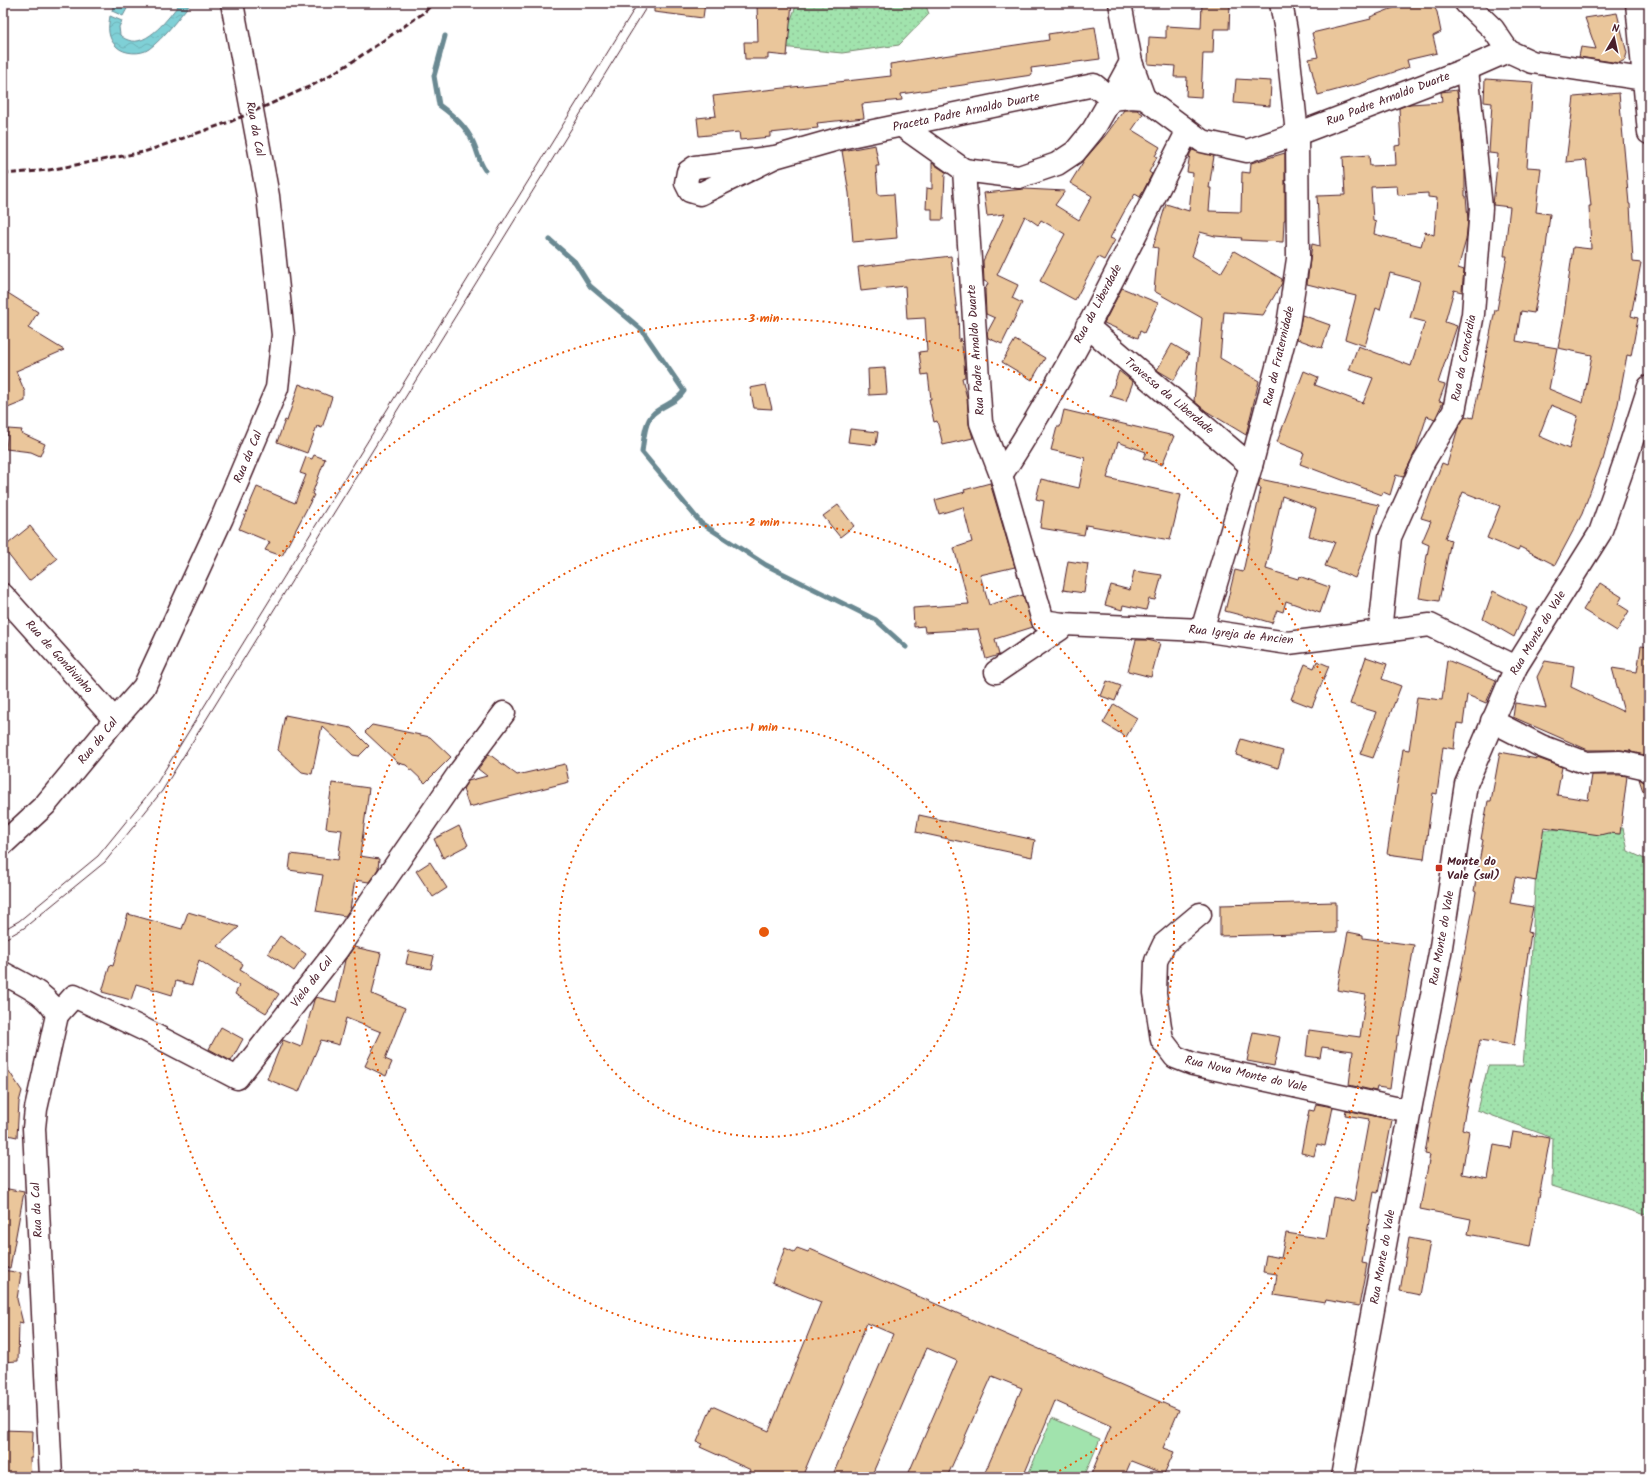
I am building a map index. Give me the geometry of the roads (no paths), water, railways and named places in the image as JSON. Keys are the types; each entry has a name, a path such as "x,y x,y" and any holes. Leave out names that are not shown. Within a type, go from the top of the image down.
{"street":[{"name":"Rua da Cal","path":"3,844 45,806 144,687 222,518 277,388 283,335 268,196 232,3"},
{"path":"1111,99 1131,97 1144,98 1130,62 1120,3"},
{"name":"Rua da Fraternidade","path":"1202,630 1251,466 1288,325 1298,259 1297,134 1286,31 1281,3"},
{"path":"1466,3 1493,29 1508,51 1532,62 1646,78"},
{"path":"1637,3 1646,78 1649,132"},
{"name":"Rua Padre Arnaldo Duarte","path":"1144,98 1202,141 1247,151 1297,134 1467,69 1508,51"},
{"path":"902,126 964,170 1019,177 1057,164 1075,152 1093,130 1130,62"},
{"name":"Rua da Concórdia","path":"1380,631 1390,537 1424,461 1454,411 1473,314 1481,208 1467,69"},
{"name":"Praceta Padre Arnaldo Duarte","path":"775,157 845,137 1094,85 1111,99"},
{"name":"Rua da Liberdade","path":"1001,475 1024,440 1087,326 1184,138 1194,136"},
{"name":"Rua Padre Arnaldo Duarte","path":"964,170 981,423 1001,475 1043,621 1063,624"},
{"name":"Travessa da Liberdade","path":"1087,326 1251,466"},
{"name":"Rua Monte do Vale","path":"1342,1477 1440,953 1466,784 1516,667 1600,533 1628,456 1649,387"},
{"name":"Rua de Gondivinho","path":"3,595 115,720"},
{"path":"996,672 1060,629 1063,624"},
{"name":"Rua Igreja de Ancien","path":"1063,624 1202,630 1288,643 1430,625 1516,667"},
{"name":"Viela da Cal","path":"57,1016 74,996 145,1030 237,1078 337,950 461,770 504,713"},
{"path":"1492,721 1541,746 1586,763 1620,762 1647,768 1649,771"},
{"name":"Rua Nova Monte do Vale","path":"1200,914 1164,944 1156,961 1155,993 1162,1040 1175,1057 1194,1064 1410,1110"},
{"path":"3,974 46,998 53,1007 57,1016"},
{"name":"Rua da Cal","path":"51,1477 34,1128 36,1109 57,1016"}],"water":[{"path":"114,3 130,3 123,16 112,11"},
{"path":"180,3 191,3 160,39 146,51 133,53 124,51 117,47 111,40 109,29 110,16 122,21 119,27 120,35 127,40 135,41 150,35 164,23"}],"waterway":[{"path":"445,36 434,76 439,105 455,118 468,132 485,170"},
{"path":"550,240 575,262 590,286 642,330 684,391 674,401 654,413 648,421 642,452 701,523 766,565 876,620 906,647"}],"tram line":[{"path":"3,930 19,921 98,856 155,786 638,3"},
{"path":"3,940 24,928 105,862 162,791 649,3"}],"railway":[{"path":"3,174 49,170 144,152 232,121 313,85 349,64 422,14 434,3"}],"place":[{"name":"Monte do Vale (sul)","path":"1439,868"}]}
